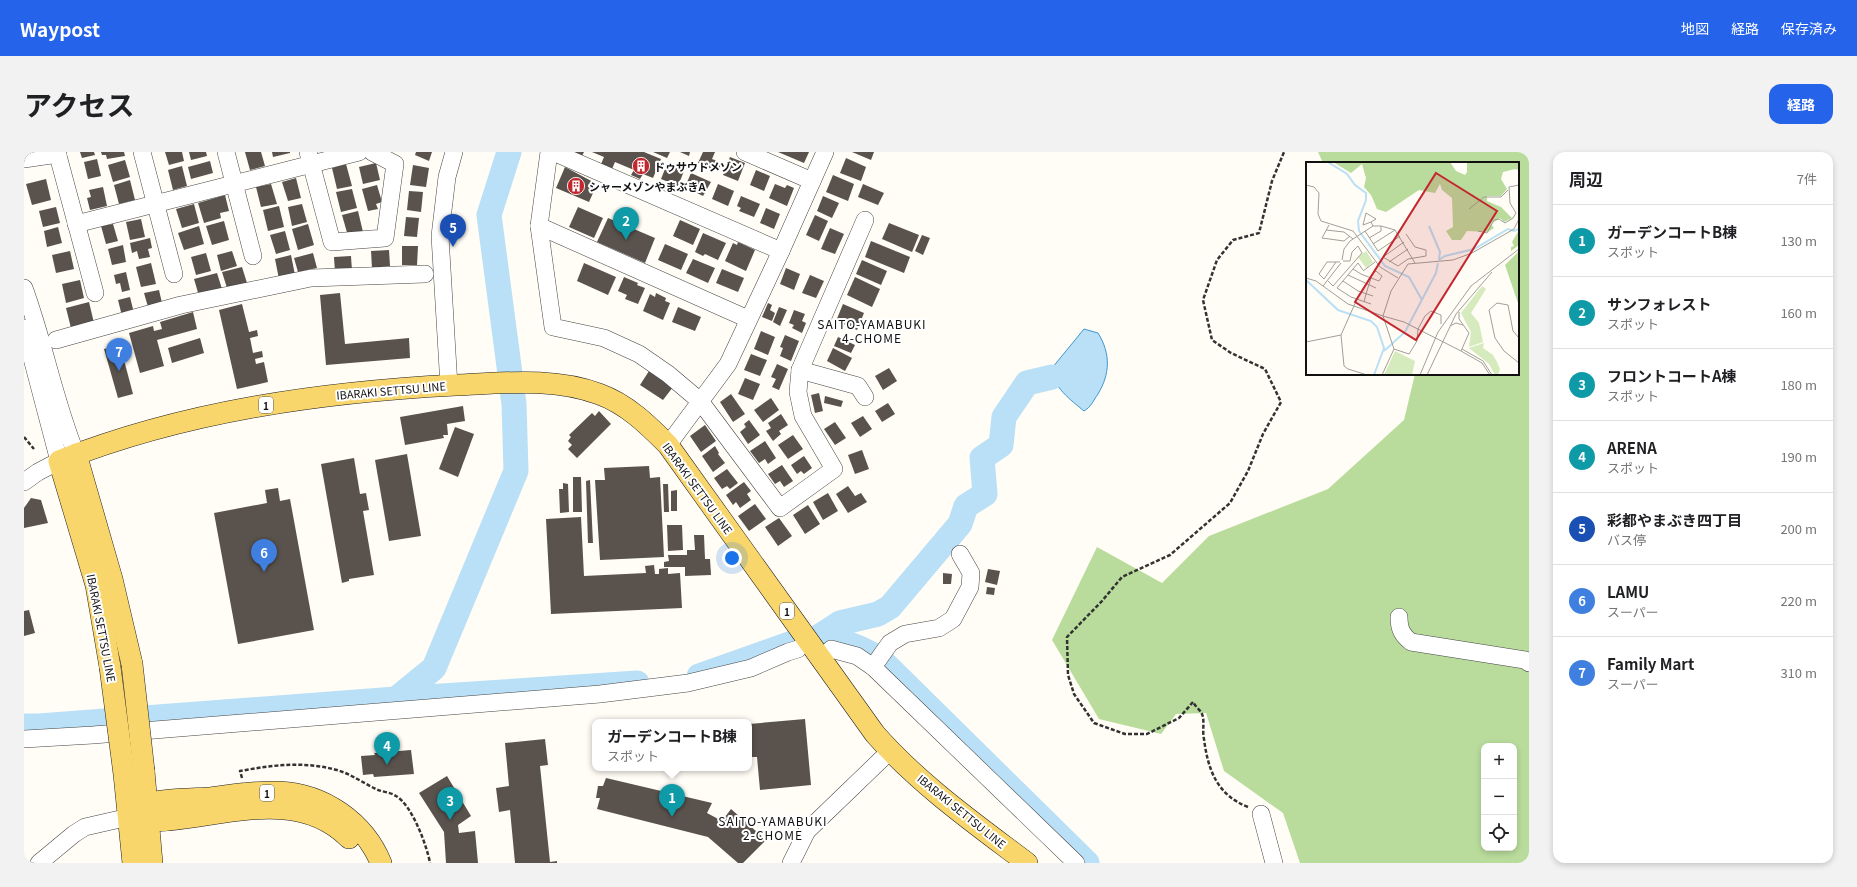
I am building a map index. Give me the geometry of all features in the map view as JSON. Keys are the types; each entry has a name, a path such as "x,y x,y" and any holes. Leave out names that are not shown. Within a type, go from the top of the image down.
{"main road":[{"name":"IBARAKI SETTSU LINE","path":"67,458 177,424 234,411 360,392 480,384 540,382 575,387 599,394 620,404 643,420 668,445 857,710 890,751 937,794 1027,863"},
{"name":"IBARAKI SETTSU LINE","path":"67,458 112,579 132,664 134,772 133,863"},
{"name":"IBARAKI SETTSU LINE","path":"67,458 96,584 110,667 134,772"},
{"name":"1","path":"134,816 244,794 288,793 305,796 328,805 345,816 361,830 374,848 381,863"},
{"name":"1","path":"134,816 167,820 262,808 290,810 315,816 333,824 351,840 366,863"},
{"name":"IBARAKI SETTSU LINE","path":"134,816 152,863"}],"street":[{"path":"142,152 174,274"},
{"path":"226,152 253,256"},
{"path":"76,224 234,184 310,158 359,152"},
{"path":"310,158 332,242 385,238 395,164 372,152"},
{"path":"449,386 440,236 447,177 454,152"},
{"path":"549,152 539,226 553,327 604,338 639,354 668,374 700,401 780,508 834,468 803,416 798,392 800,370 865,220"},
{"path":"553,152 781,251"},
{"path":"745,152 812,181"},
{"path":"668,445 728,364 825,152"},
{"path":"24,159 57,153 95,293"},
{"path":"539,226 748,319"},
{"path":"56,340 181,304 311,278 425,274"},
{"path":"24,288 35,317 68,434 67,458"},
{"path":"24,328 67,458"},
{"path":"800,370 858,386 865,397"},
{"path":"24,482 38,472 67,458"},
{"path":"873,666 890,643 906,634 939,628 953,619 970,587 971,573 960,554"},
{"path":"1399,617 1398,624 1403,635 1411,642 1525,660 1529,663"},
{"path":"24,739 93,735 600,694 688,683 750,668 798,649"},
{"path":"831,649 857,656 873,666 1076,863"},
{"path":"791,863 807,831 890,751"},
{"path":"1261,814 1274,863"},
{"path":"38,863 79,830 85,827 134,816"}],"path":[{"path":"1261,814 1239,804 1225,795 1213,776 1204,739 1202,715 1192,702 1179,718 1147,734 1125,734 1094,723 1074,694 1068,676 1067,637 1102,601 1122,577 1170,555 1230,503 1248,471 1263,434 1281,402 1265,369 1231,352 1212,340 1203,300 1217,260 1233,240 1259,234 1272,181 1284,152"},
{"path":"24,437 34,449"},
{"path":"244,794 240,771 277,764 308,765 338,770 358,778 376,789 396,796 404,803 424,839 430,863"}],"green space":[{"path":"1318,152 1529,152 1529,863 1300,863 1283,813 1224,771 1206,713 1176,714 1161,734 1099,719 1052,640 1097,547 1162,583 1209,536 1328,489 1404,420 1415,375 1519,375 1519,162 1323,162"}],"water":[{"path":"1084,329 1098,333 1107,356 1107,371 1098,394 1092,404 1084,411 1068,398 1059,387 1055,381 1052,368"}],"building":[{"path":"80,152 94,152 95,155 82,158"},
{"path":"101,152 124,152 125,156 107,159 106,155 102,155"},
{"path":"165,152 182,152 184,161 169,165"},
{"path":"189,152 206,152 207,156 191,160"},
{"path":"245,152 261,152 265,166 250,170"},
{"path":"272,152 290,152 290,153 273,157"},
{"path":"416,152 432,152 429,161 415,155"},
{"path":"573,152 584,152 582,156"},
{"name":"ドゥサウドメゾン","path":"592,152 644,152 661,159 653,178 643,174 640,179 631,175 634,170 615,162 612,169 601,164 604,157"},
{"path":"653,152 670,152 667,158"},
{"path":"680,152 690,152 689,156"},
{"path":"703,152 715,152 712,159 722,163 718,172 698,163"},
{"path":"778,152 809,152 804,163"},
{"path":"852,152 874,152 871,160"},
{"path":"730,157 745,163 738,181 723,175"},
{"path":"846,158 866,167 861,181 840,173"},
{"path":"97,159 101,176 88,179 84,162"},
{"path":"125,160 130,177 113,182 108,165"},
{"path":"210,161 213,173 191,179 188,167"},
{"path":"376,163 380,180 363,184 359,167"},
{"path":"346,164 352,186 337,189 332,168"},
{"path":"667,164 684,171 678,186 661,179"},
{"path":"413,165 429,168 426,187 410,185"},
{"path":"182,166 187,186 173,190 168,170"},
{"name":"シャーメゾンやまぶきA","path":"565,167 597,184 589,202 556,188"},
{"path":"756,170 770,176 764,191 750,185"},
{"path":"691,173 711,182 703,196 685,187"},
{"path":"833,175 854,184 848,201 826,192"},
{"path":"296,178 301,198 288,201 282,182"},
{"path":"46,179 51,200 32,205 26,184"},
{"path":"130,180 135,200 119,204 114,185"},
{"path":"271,184 277,204 261,207 256,187"},
{"path":"718,184 734,191 728,206 712,199"},
{"path":"775,184 785,188 787,185 794,188 787,206 769,198"},
{"path":"863,184 884,193 878,205 858,197"},
{"path":"377,185 382,202 376,204 378,209 368,211 362,189"},
{"path":"103,187 107,206 90,210 87,198 91,197 89,190"},
{"path":"352,189 357,208 341,212 336,192"},
{"path":"409,191 423,192 421,212 407,210"},
{"path":"225,195 229,211 220,213 221,218 204,223 198,203"},
{"path":"741,196 760,204 754,217 739,211 741,208 737,206"},
{"path":"823,196 839,203 832,218 817,211"},
{"path":"194,204 199,223 182,228 176,209"},
{"path":"302,204 307,222 292,226 288,207"},
{"path":"279,206 284,227 268,231 263,210"},
{"path":"56,207 60,223 43,227 39,211"},
{"path":"578,207 603,218 594,238 569,227"},
{"path":"766,208 780,214 774,229 760,223"},
{"path":"358,211 363,232 348,236 342,215"},
{"path":"815,215 828,221 819,241 806,235"},
{"path":"406,217 419,218 417,237 404,236"},
{"path":"608,218 655,238 645,263 597,242"},
{"path":"141,219 145,237 130,240 126,222"},
{"path":"680,220 700,229 693,245 673,236"},
{"path":"224,221 229,240 212,245 206,226"},
{"path":"889,223 919,235 912,252 882,239"},
{"path":"113,224 118,241 106,244 101,226"},
{"path":"308,224 314,245 298,250 292,229"},
{"path":"199,226 204,244 184,250 178,233"},
{"path":"58,227 62,243 47,247 44,231"},
{"path":"830,228 844,234 835,254 821,249"},
{"path":"285,231 290,250 276,254 270,235"},
{"path":"703,233 726,243 718,260 705,254 703,256 695,252"},
{"path":"922,235 930,238 923,255 915,251"},
{"path":"150,238 152,248 148,249 150,257 139,259 137,251 132,253 130,243"},
{"path":"871,241 910,257 904,273 865,257"},
{"path":"738,242 755,250 746,271 725,261 733,243 737,245"},
{"path":"665,244 688,254 681,270 658,260"},
{"path":"123,245 126,262 112,265 108,249"},
{"path":"402,246 418,246 417,265 402,265"},
{"path":"389,250 390,266 372,268 371,251"},
{"path":"70,251 74,269 56,273 52,255"},
{"path":"232,251 237,266 221,271 217,255"},
{"path":"206,253 211,271 196,275 191,257"},
{"path":"313,253 317,268 298,272 294,258"},
{"path":"291,255 295,275 279,279 275,259"},
{"path":"351,256 352,271 335,272 334,257"},
{"path":"693,259 715,268 708,283 686,273"},
{"path":"862,260 887,271 881,285 856,274"},
{"path":"151,263 156,284 141,287 136,267"},
{"path":"584,263 616,277 608,295 577,281"},
{"path":"242,267 247,283 227,288 222,272"},
{"path":"786,268 800,274 794,290 780,284"},
{"path":"722,269 744,278 738,292 716,283"},
{"path":"126,272 130,290 122,292 120,283 116,284 114,275"},
{"path":"217,273 222,289 199,296 194,279"},
{"path":"810,275 824,281 816,298 802,293"},
{"path":"624,277 645,288 638,304 625,299 627,295 618,291"},
{"path":"855,277 880,289 872,307 847,295"},
{"path":"80,280 84,298 66,303 62,284"},
{"path":"159,290 162,303 148,307 144,293"},
{"path":"340,293 345,344 409,338 410,358 326,365 320,295"},
{"path":"656,293 666,298 665,301 670,303 663,320 643,311 650,294 655,297"},
{"path":"130,297 134,313 122,316 118,300"},
{"path":"89,302 94,323 71,328 66,308"},
{"path":"768,303 772,305 770,310 775,313 772,321 762,317"},
{"path":"242,304 249,332 257,330 258,336 250,338 253,353 262,351 263,357 255,359 256,364 264,362 268,382 237,389 219,310"},
{"path":"843,304 864,313 857,330 836,321"},
{"path":"678,307 701,317 695,331 672,322"},
{"path":"779,307 787,310 780,326 773,322"},
{"path":"794,310 805,314 802,321 806,323 802,333 792,328 794,325 789,323"},
{"path":"193,312 197,329 157,340 164,366 140,373 129,333 153,326 154,331 162,329 160,322"},
{"path":"761,331 775,337 768,355 754,349"},
{"path":"785,335 799,341 791,361 780,356 783,348 780,347"},
{"path":"838,337 855,345 851,353 834,346"},
{"path":"200,338 204,353 172,363 168,348"},
{"path":"120,345 133,394 118,398 104,349"},
{"path":"833,348 852,358 845,371 827,361"},
{"path":"751,354 767,360 760,376 744,370"},
{"path":"777,364 788,369 779,390 772,387 776,379 771,377"},
{"path":"889,368 897,381 883,390 875,376"},
{"path":"649,371 673,387 663,400 640,385"},
{"path":"745,378 760,384 753,400 738,394"},
{"path":"819,393 823,411 815,413 811,395"},
{"path":"731,394 745,414 733,422 720,402"},
{"path":"825,396 843,401 841,407 824,403"},
{"path":"771,398 779,410 763,422 754,410"},
{"path":"888,403 895,414 882,422 875,411"},
{"path":"463,406 465,421 447,424 448,435 443,435 444,438 405,445 400,417"},
{"path":"599,411 611,424 577,458 568,449 572,445 568,441 571,437 569,435 592,413 595,416"},
{"path":"781,414 788,425 779,431 781,434 773,441 766,431 771,428 768,423"},
{"path":"863,416 872,429 860,437 851,423"},
{"path":"749,420 760,435 748,444 740,432 746,427 744,424"},
{"path":"835,422 846,438 835,445 824,429"},
{"path":"705,425 716,441 701,452 690,436"},
{"path":"455,427 474,434 458,477 439,469"},
{"path":"793,435 803,449 788,459 778,445"},
{"path":"765,441 776,458 768,464 765,459 759,463 750,451"},
{"path":"715,446 719,453 718,454 725,463 713,472 702,456"},
{"path":"862,450 869,469 855,474 848,455"},
{"path":"407,454 421,536 389,541 375,460"},
{"path":"804,456 812,468 804,474 801,471 797,474 791,465"},
{"path":"354,458 360,494 366,493 369,510 363,511 374,575 349,579 349,581 342,583 321,464"},
{"path":"782,465 793,481 784,487 780,481 775,484 768,474"},
{"path":"649,466 650,478 660,477 664,557 600,560 595,480 605,480 604,468"},
{"path":"727,469 738,483 730,489 727,486 722,489 714,478"},
{"path":"573,477 581,477 582,512 573,512"},
{"path":"590,480 593,543 588,543 586,481"},
{"path":"744,482 751,491 747,494 751,500 740,508 736,502 733,505 726,495"},
{"path":"563,483 568,484 569,512 560,513 559,489 563,489"},
{"path":"663,484 668,484 669,512 664,512"},
{"path":"848,486 855,496 861,493 867,502 848,513 836,494"},
{"path":"278,488 280,501 290,499 314,630 238,644 214,513 267,503 265,490"},
{"path":"677,490 677,511 671,511 671,491"},
{"path":"828,493 838,511 823,520 813,502"},
{"path":"31,498 41,500 48,523 24,528 24,508"},
{"path":"755,504 766,519 749,531 738,516"},
{"path":"808,505 820,524 805,534 793,515"},
{"path":"581,517 584,576 646,573 645,566 654,565 655,574 659,574 659,569 668,568 668,574 680,573 682,608 551,614 546,519"},
{"path":"779,518 792,536 778,546 765,527"},
{"path":"667,525 682,525 683,550 668,551"},
{"path":"694,535 704,535 705,559 710,559 711,575 685,576 685,567 664,567 664,562 669,561 668,555 687,555 687,550 695,550"},
{"path":"988,569 1000,571 997,585 985,582"},
{"path":"943,573 952,574 951,584 943,584"},
{"path":"987,587 995,588 994,595 986,594"},
{"path":"29,610 35,633 24,636 24,611"},
{"path":"805,719 811,785 760,790 757,757 752,757 752,724"},
{"path":"545,739 548,765 540,766 550,862 557,861 557,863 515,863 510,810 499,812 496,788 509,786 505,743"},
{"path":"411,750 414,774 374,777 373,774 363,775 361,756 375,755 374,753"},
{"path":"447,776 471,816 458,825 459,833 475,831 478,863 446,863 444,832 419,793"},
{"path":"606,778 712,803 707,813 722,821 731,809 766,840 743,863 738,863 708,837 597,809 600,798 596,798 598,786 603,786"}],"waterway":[{"path":"396,699 434,668 516,471 514,404 489,215 509,152"},
{"path":"820,636 840,623 878,614 890,607 960,524 966,506 985,494 982,458 1001,445 1004,417 1027,383 1052,377"},
{"path":"820,636 869,652 883,662 1087,863"},
{"path":"699,676 792,643"},
{"path":"24,726 637,683"}],"place":[{"name":"ドゥサウドメゾン","path":"641,166"},
{"name":"シャーメゾンやまぶきA","path":"576,186"},
{"name":"サンフォレスト","path":"626,240"},
{"name":"彩都やまぶき四丁目","path":"453,247"},
{"name":"Family Mart","path":"119,371"},
{"name":"LAMU","path":"264,572"},
{"name":"ARENA","path":"387,765"},
{"name":"ガーデンコートB棟","path":"672,817"},
{"name":"フロントコートA棟","path":"450,820"}],"district":[{"name":"SAITO-YAMABUKI 4-CHOME","path":"872,330"},
{"name":"SAITO-YAMABUKI 2-CHOME","path":"773,827"}]}
